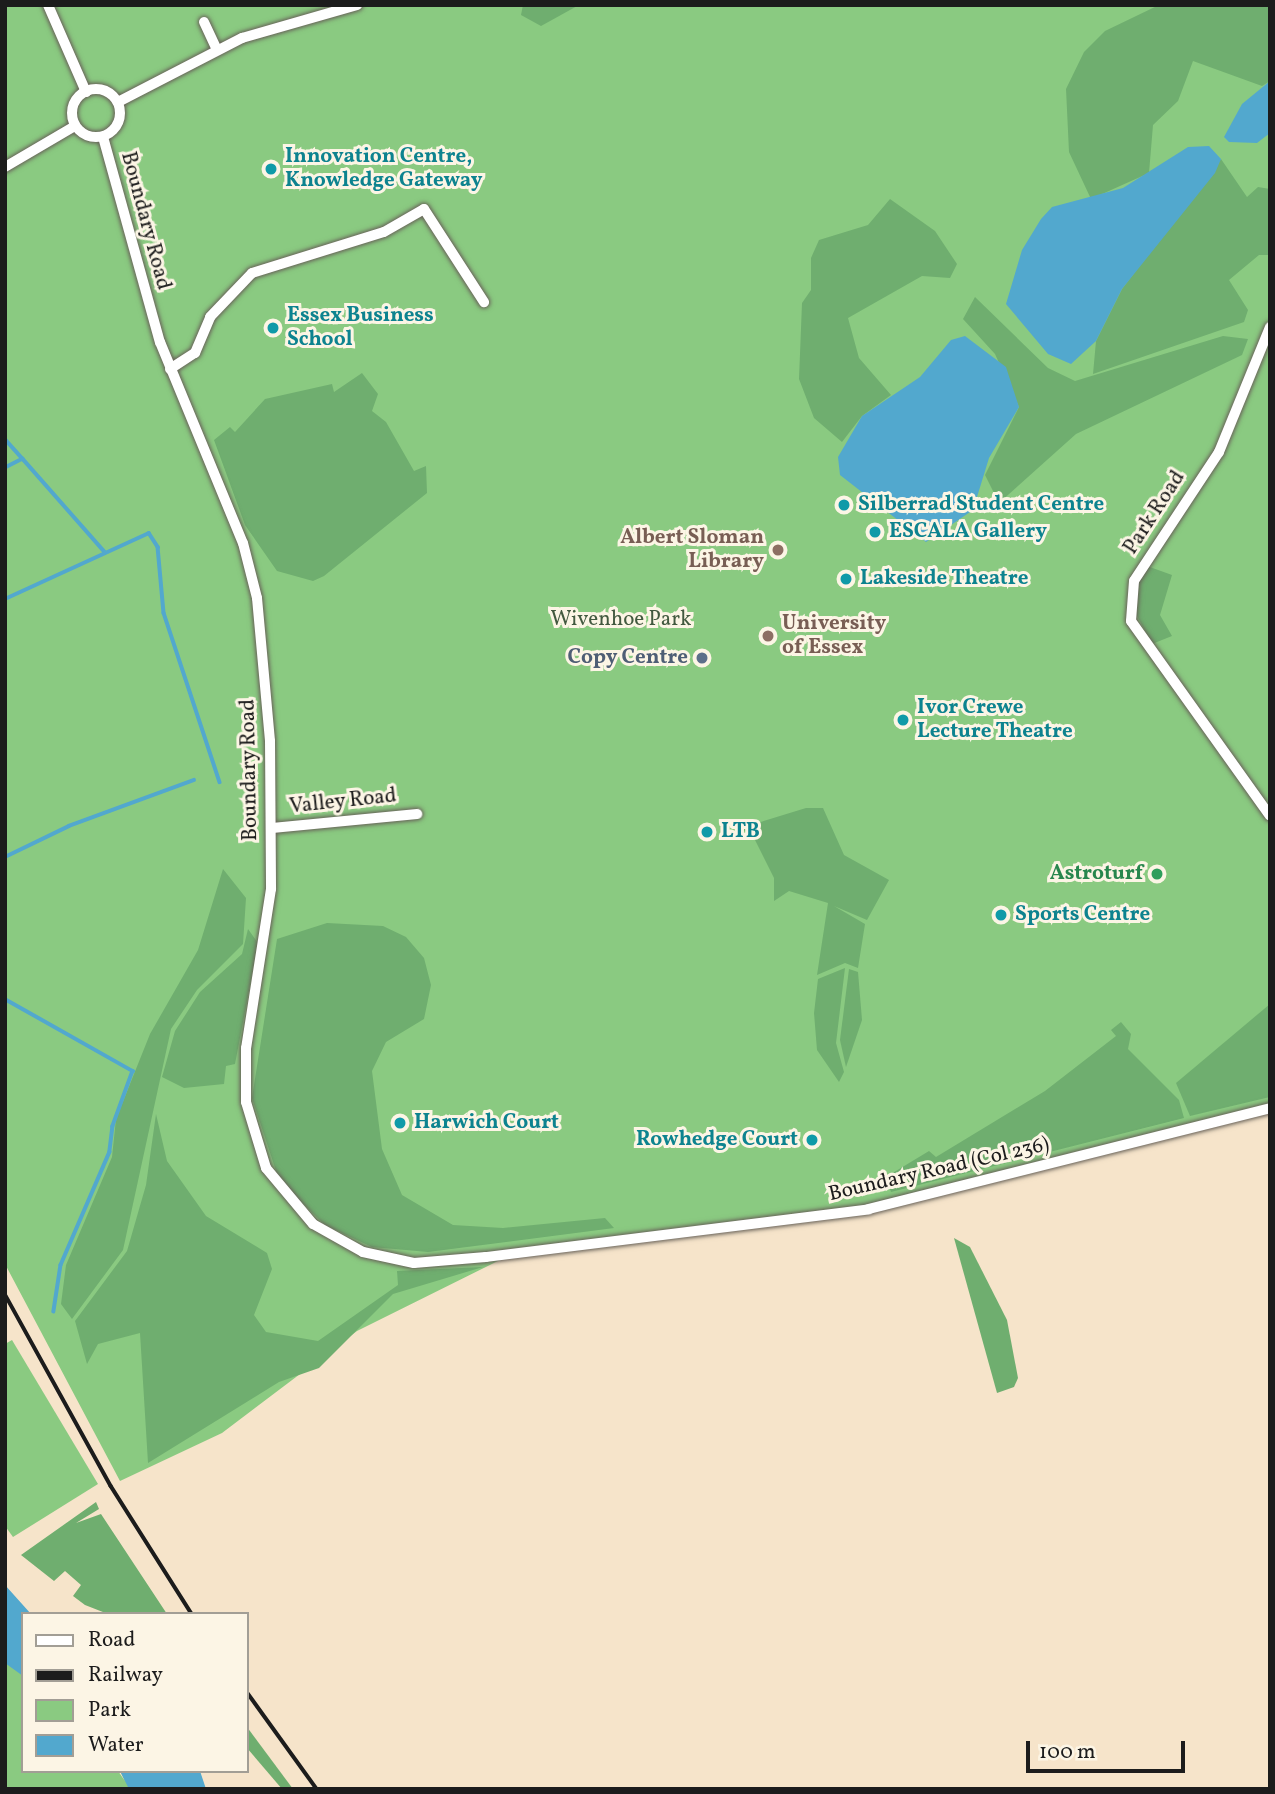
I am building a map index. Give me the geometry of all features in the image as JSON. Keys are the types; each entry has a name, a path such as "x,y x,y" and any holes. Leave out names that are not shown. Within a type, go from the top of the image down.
{"street":[{"path":"48,5 86,92"},
{"path":"118,102 218,50 352,6"},
{"path":"204,22 218,50"},
{"path":"75,126 72,110 86,92 104,91 118,102"},
{"path":"75,126 103,137 117,122 118,102"},
{"path":"5,167 75,126"},
{"name":"Boundary Road","path":"103,137 134,261 170,369 251,568 265,647 272,828 269,928 243,1076 266,1168 313,1224 363,1252 414,1263 486,1257"},
{"path":"170,369 195,353 210,317 252,273 384,232 424,209 484,302"},
{"name":"Park Road","path":"1270,327 1219,452 1134,580 1131,621 1270,816"},
{"name":"Valley Road","path":"272,828 418,814"},
{"name":"Boundary Road (Col 236)","path":"486,1257 869,1209 1270,1108"}],"green space":[{"name":"Wivenhoe Park","path":"5,5 1270,5 1270,1108 921,1198 516,1252 357,1331 222,1433 120,1481 5,1264"},
{"path":"523,5 579,5 541,26 521,15"},
{"path":"1159,5 1270,5 1270,81 1262,86 1193,61 1178,101 1153,125 1149,173 1091,199 1069,152 1066,89 1084,52 1105,31"},
{"path":"1221,159 1247,197 1258,187 1270,189 1270,255 1259,255 1229,280 1248,310 1244,322 1093,374 1096,341 1122,289"},
{"path":"890,199 935,231 957,264 950,278 922,276 848,318 859,358 891,395 862,416 842,442 814,418 799,379 802,303 811,290 811,258 819,240 868,225"},
{"path":"975,297 1048,368 1075,381 1223,336 1248,339 1242,355 1076,434 999,503 985,475 1019,407 995,354 963,319"},
{"path":"362,373 378,394 372,411 386,422 414,471 426,466 427,493 324,576 313,581 277,571 245,525 214,440 230,427 235,432 265,399 332,384 334,392"},
{"path":"1147,566 1172,575 1160,615 1172,636 1152,644 1134,610 1136,581"},
{"path":"806,808 823,808 844,855 889,880 867,920 834,906 865,924 858,968 845,963 817,975 828,903 789,891 774,901 774,878 754,838 741,828"},
{"path":"223,869 246,898 243,944 197,990 171,1029 123,1250 72,1319 61,1304 66,1265 112,1157 116,1119 150,1034 198,950"},
{"path":"327,923 383,926 406,937 424,958 431,985 424,1019 386,1042 372,1071 382,1149 402,1195 453,1225 503,1228 605,1218 614,1228 428,1252 372,1247 325,1225 279,1180 252,1098 277,939"},
{"path":"248,929 258,943 235,1064 226,1066 224,1084 184,1088 162,1077 175,1031 200,992 242,954"},
{"path":"845,968 836,1043 844,1072 839,1082 817,1050 814,1013 818,979"},
{"path":"849,969 858,972 862,1020 846,1067 840,1040"},
{"path":"1270,1004 1270,1097 1190,1116 1176,1083"},
{"path":"1121,1022 1131,1034 1128,1049 1179,1100 1184,1118 891,1192 886,1177 929,1151 936,1157 1045,1091 1116,1036 1111,1030"},
{"path":"156,1114 167,1161 206,1216 267,1253 272,1269 254,1315 266,1332 318,1341 398,1285 397,1271 483,1267 393,1294 319,1368 279,1382 148,1463 140,1333 98,1344 87,1364 75,1321 127,1251 146,1185"},
{"path":"954,1238 970,1247 1007,1320 1018,1378 1014,1387 997,1393"},
{"path":"12,1340 98,1484 13,1537 5,1526 5,1344"},
{"path":"96,1502 99,1509 76,1523 101,1514 166,1612 103,1612 85,1605 73,1596 81,1585 65,1571 54,1581 21,1555"},
{"path":"5,1639 21,1652 21,1773 119,1773 125,1781 122,1773 141,1789 5,1789"},
{"path":"248,1728 293,1789 282,1789 248,1749"}],"water":[{"path":"1270,81 1270,133 1257,143 1229,142 1224,137 1242,104"},
{"path":"1209,146 1221,159 1215,173 1122,289 1096,341 1071,364 1048,354 1006,304 1022,250 1041,219 1052,207 1123,188 1188,147"},
{"path":"965,336 1006,367 1019,407 989,458 973,510 926,542 840,475 838,457 862,416 920,377 951,340"},
{"path":"5,1585 29,1612 21,1612 21,1675 5,1663"},
{"path":"121,1773 201,1773 206,1789 129,1789"}],"waterway":[{"path":"5,439 23,459 5,468"},
{"path":"23,459 104,551"},
{"path":"5,599 149,533 158,547 164,613 220,782"},
{"path":"5,857 69,826 194,780"},
{"path":"5,999 133,1071 113,1126 110,1152 61,1265 54,1311"}],"railway":[{"path":"5,1294 111,1486 191,1612"},
{"path":"248,1693 317,1789"}],"place":[{"name":"Innovation Centre, Knowledge Gateway","path":"271,169"},
{"name":"Essex Business School","path":"273,328"},
{"name":"Silberrad Student Centre","path":"844,505"},
{"name":"ESCALA Gallery","path":"875,532"},
{"name":"Albert Sloman Library","path":"778,550"},
{"name":"Lakeside Theatre","path":"846,579"},
{"name":"University of Essex","path":"768,636"},
{"name":"Copy Centre","path":"702,658"},
{"name":"Ivor Crewe Lecture Theatre","path":"903,720"},
{"name":"LTB","path":"707,832"},
{"name":"Astroturf","path":"1157,874"},
{"name":"Sports Centre","path":"1001,915"},
{"name":"Harwich Court","path":"400,1123"},
{"name":"Rowhedge Court","path":"812,1140"}]}
